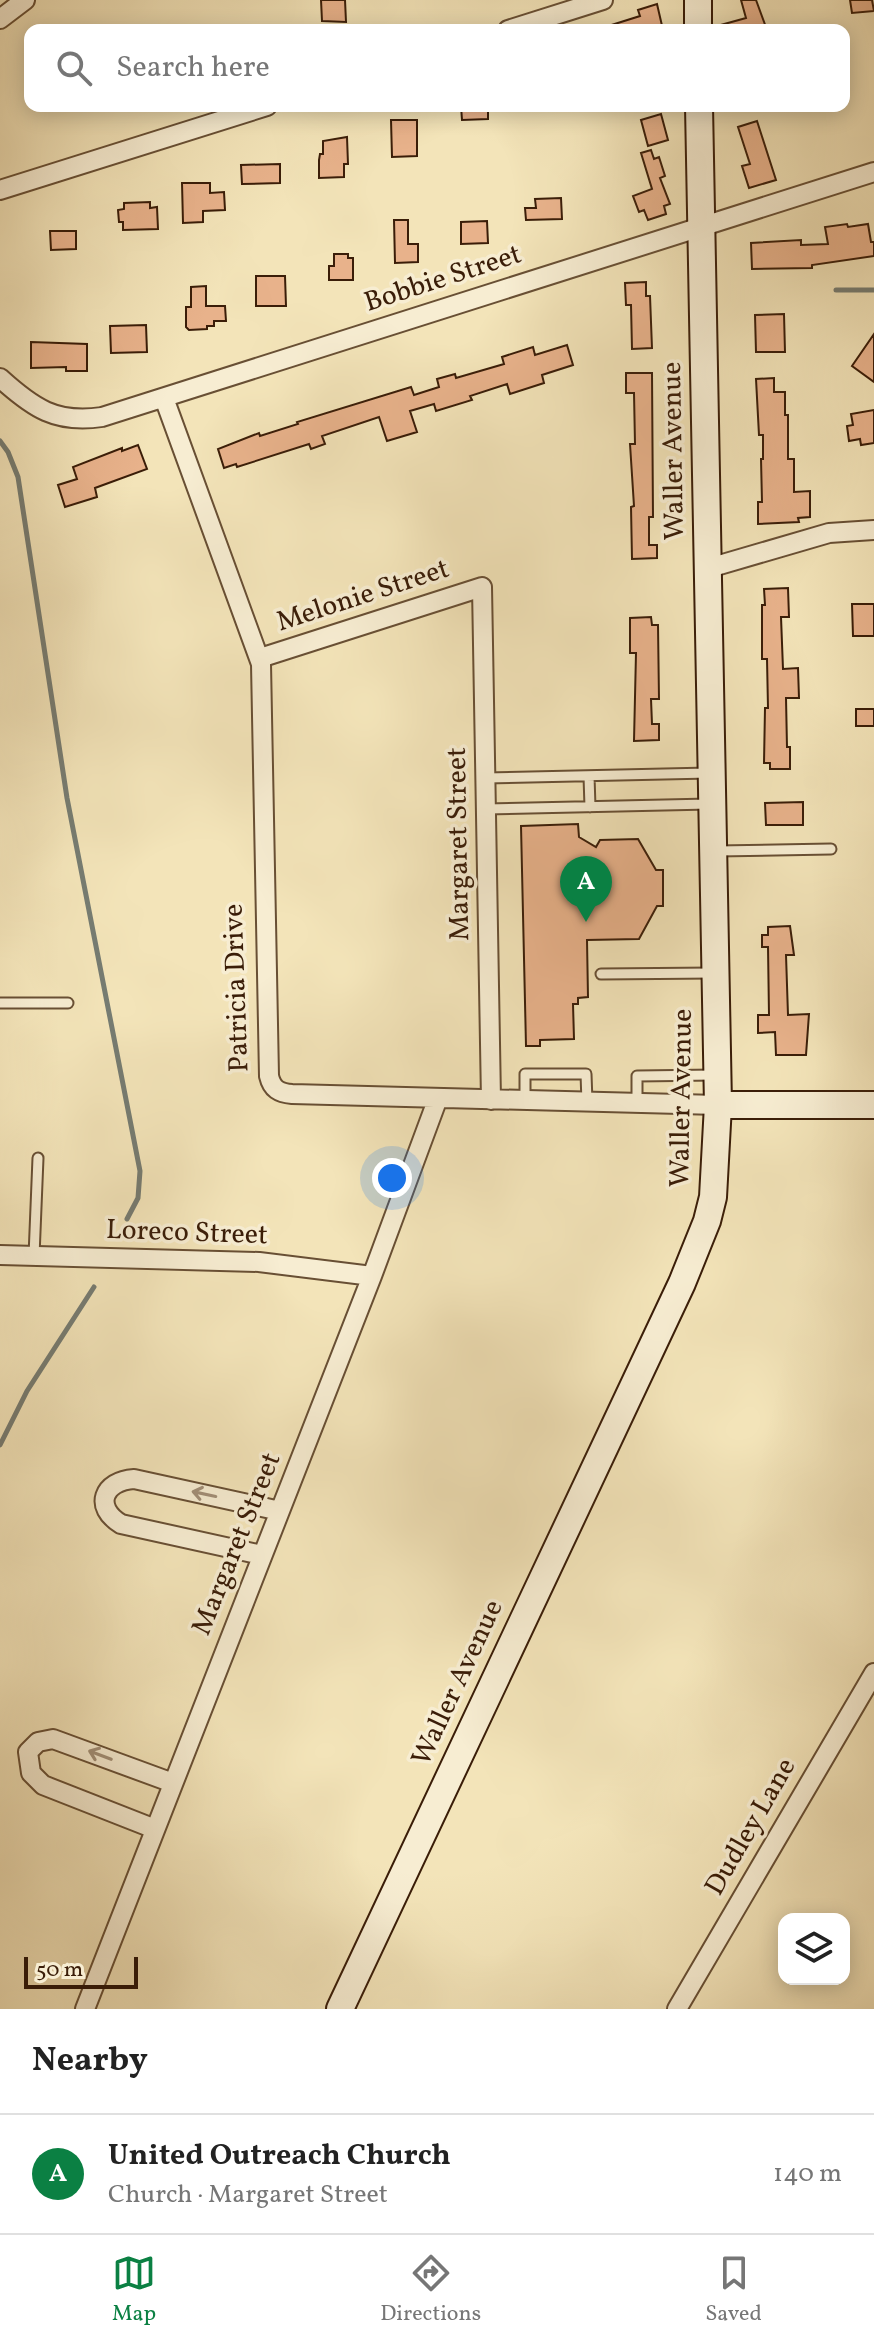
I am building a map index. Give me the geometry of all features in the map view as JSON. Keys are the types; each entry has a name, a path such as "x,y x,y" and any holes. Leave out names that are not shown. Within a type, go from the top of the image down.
{"street":[{"path":"0,19 25,0"},
{"path":"527,24 603,0"},
{"path":"698,0 698,24"},
{"path":"0,190 248,112"},
{"name":"Waller Avenue","path":"340,2009 695,1252 713,1197 718,1105 699,112"},
{"name":"Bobbie Street","path":"0,378 30,403 51,414 75,420 102,417 874,172"},
{"name":"Patricia Drive","path":"164,398 260,658 271,1083 280,1092 525,1101 874,1105"},
{"path":"709,568 829,533 874,530"},
{"name":"Melonie Street","path":"260,658 482,587"},
{"name":"Margaret Street","path":"482,587 491,1100"},
{"name":"Margaret Street","path":"85,2009 372,1276 438,1098"},
{"name":"Loreco Street","path":"0,1255 259,1262 372,1276"},
{"path":"262,1555 121,1524 107,1513 104,1503 106,1493 120,1481 134,1479 280,1511"},
{"name":"Dudley Lane","path":"677,2009 874,1673"},
{"path":"155,1829 43,1785 31,1773 28,1752 38,1742 53,1739 173,1783"}],"lane":[{"path":"486,778 712,773"},
{"path":"589,776 590,807"},
{"path":"486,809 713,804"},
{"path":"713,851 831,849"},
{"path":"601,974 715,973"},
{"path":"0,1003 68,1003"},
{"path":"525,1101 525,1074 586,1074 587,1102"},
{"path":"637,1103 637,1076 717,1075"},
{"path":"34,1256 38,1158"}],"building":[{"path":"321,0 345,0 346,22 322,21"},
{"path":"741,0 756,0 765,24 724,24 746,18"},
{"path":"850,0 872,0 874,11 852,13"},
{"path":"657,4 662,24 615,24 640,16 638,10"},
{"path":"461,112 488,112 488,119 462,120"},
{"path":"661,114 668,140 648,146 641,120"},
{"path":"391,120 417,120 417,156 392,157"},
{"path":"757,121 776,180 749,188 742,166 750,164 738,127"},
{"path":"347,137 348,164 344,164 344,177 319,178 323,141"},
{"path":"651,150 654,159 659,157 665,176 660,178 670,204 664,206 666,214 648,220 644,210 639,212 633,196 652,189 641,153"},
{"path":"280,164 280,183 242,184 241,165"},
{"path":"182,183 210,183 210,193 224,192 225,210 203,211 203,222 183,223"},
{"path":"561,198 562,219 526,220 525,208 536,208 535,199"},
{"path":"150,202 150,208 157,207 158,229 123,230 118,210 124,209 124,203"},
{"path":"394,220 408,220 408,244 418,244 418,262 395,263"},
{"path":"487,221 488,243 461,244 461,222"},
{"path":"847,224 848,227 868,224 871,242 874,242 874,256 812,265 812,268 752,269 751,243 801,240 801,245 828,244 825,227"},
{"path":"50,231 76,231 76,249 51,250"},
{"path":"334,254 348,254 348,258 353,258 353,280 329,280 329,266 334,266"},
{"path":"256,276 285,276 286,306 256,306"},
{"path":"646,282 646,296 650,296 652,348 632,349 631,305 626,305 625,283"},
{"path":"206,286 206,306 225,306 226,321 214,321 214,326 207,326 207,329 189,330 186,327 186,307 191,307 191,287"},
{"path":"784,314 785,352 756,352 755,315"},
{"path":"146,325 147,352 111,353 110,326"},
{"path":"874,334 874,382 852,366"},
{"path":"31,342 87,344 87,371 66,371 66,367 31,368"},
{"path":"567,345 573,365 542,375 544,383 510,394 507,384 470,396 472,400 436,411 434,404 410,411 417,432 387,441 379,417 322,436 325,444 311,449 309,444 237,467 236,464 224,468 218,449 259,433 260,436 411,387 414,395 439,387 437,379 455,374 456,378 504,364 502,357 533,347 535,355"},
{"path":"626,373 652,373 653,517 649,517 649,545 657,545 657,558 632,559 631,507 634,506 630,444 635,444 634,393 626,393"},
{"path":"774,378 774,392 785,392 788,459 794,459 794,492 810,491 810,517 798,518 799,522 758,524 758,502 762,502 763,435 759,435 756,379"},
{"path":"874,410 874,443 861,445 860,439 849,441 847,426 853,425 851,414"},
{"path":"138,445 147,469 95,488 97,497 65,507 58,485 77,479 73,467"},
{"path":"788,588 789,617 781,617 783,669 798,668 799,698 786,698 790,769 770,769 770,763 764,763 765,708 768,708 767,659 762,659 762,605 765,605 764,589"},
{"path":"852,604 874,604 874,636 853,636"},
{"path":"651,617 652,625 658,625 659,699 651,699 652,724 659,724 659,740 634,741 636,653 630,653 630,618"},
{"path":"856,709 874,709 874,726 856,726"},
{"path":"803,802 803,825 766,825 765,803"},
{"path":"578,824 579,837 596,847 600,840 638,839 656,870 663,870 663,906 657,906 639,939 587,940 588,997 578,998 578,1004 573,1004 574,1039 540,1040 540,1046 526,1046 521,826"},
{"path":"790,926 794,955 786,955 788,1015 809,1014 806,1055 776,1055 775,1032 758,1033 758,1015 769,1015 768,947 762,947 762,935 768,935 768,927"}],"waterway":[{"path":"836,290 874,290"},
{"path":"0,441 18,477 67,798 140,1171 138,1198 127,1219"},
{"path":"0,1445 27,1391 94,1287"}],"place":[{"name":"United Outreach Church","path":"586,922"}]}
